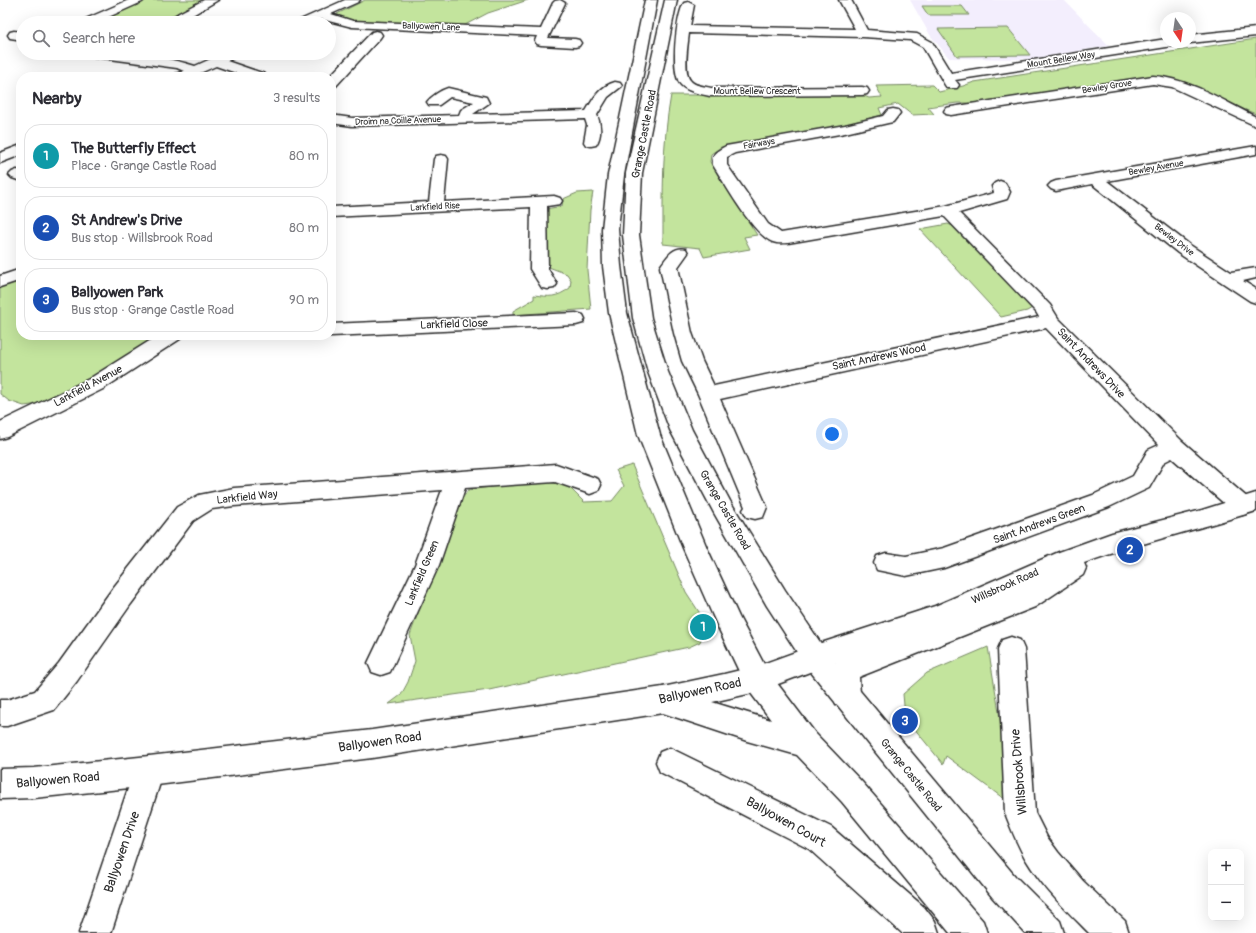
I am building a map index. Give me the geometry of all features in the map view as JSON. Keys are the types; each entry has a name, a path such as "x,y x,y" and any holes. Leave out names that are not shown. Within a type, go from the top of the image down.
{"street":[{"path":"101,16 138,0"},
{"path":"182,16 212,0"},
{"path":"320,15 354,0"},
{"name":"Grange Castle Road","path":"651,0 616,174 610,229 612,266 618,313 649,435 702,562 730,625 757,679 805,743 852,792 971,933"},
{"path":"845,0 863,32"},
{"name":"Grange Castle Road","path":"680,2 634,173 631,235 634,273 642,318 658,372 681,430 722,507 776,598 815,657 1004,887 1048,933"},
{"name":"Mount Bellew Crescent","path":"680,2 684,29 680,74 684,81 692,87 710,92 862,91"},
{"path":"559,3 543,33 541,40 575,43"},
{"name":"Ballyowen Lane","path":"336,20 352,24 543,33"},
{"path":"684,29 863,32"},
{"name":"Mount Bellew Way","path":"863,32 899,34 922,40 928,45 950,81 1160,44"},
{"path":"1196,38 1256,32"},
{"path":"336,78 376,35"},
{"path":"150,60 194,70"},
{"path":"190,72 215,61 244,72"},
{"path":"234,72 238,70"},
{"name":"Bewley Grove","path":"951,111 1153,80 1168,81 1177,84 1256,122"},
{"path":"591,142 594,125 590,115 603,94 615,86"},
{"name":"Droim na Coille Avenue","path":"434,102 448,92 481,100 482,103 466,114 466,118"},
{"name":"Fairways","path":"893,113 888,119 845,129 731,149 720,154 720,165 762,227 776,238 788,238 948,211"},
{"name":"Droim na Coille Avenue","path":"336,120 352,122 590,115"},
{"name":"Bewley Avenue","path":"1056,186 1256,150"},
{"path":"0,159 16,151"},
{"path":"436,207 440,161"},
{"name":"Bewley Drive","path":"1095,179 1184,249 1256,298"},
{"path":"948,211 1001,196 1002,192 1000,186"},
{"name":"Larkfield Rise","path":"336,212 547,201 539,269 548,284"},
{"name":"Saint Andrews Drive","path":"948,211 1044,308 1050,321 1174,447 1216,482 1249,504"},
{"path":"680,254 669,267 683,333 692,361 731,445 756,507 755,510"},
{"path":"1228,278 1256,273"},
{"path":"0,282 16,276"},
{"name":"Larkfield Close","path":"336,330 576,319"},
{"name":"Saint Andrews Wood","path":"708,394 1050,321"},
{"name":"Larkfield Avenue","path":"5,422 96,384 165,340"},
{"name":"Saint Andrews Green","path":"886,562 906,566 944,558 1101,501 1141,482 1156,456 1174,447"},
{"name":"Larkfield Way","path":"0,713 7,713 44,701 68,672 122,596 185,514 206,501 234,497 556,473 590,485"},
{"name":"Larkfield Green","path":"381,663 427,564 458,480"},
{"name":"Willsbrook Road","path":"757,679 815,657 940,616 1068,558 1112,543 1249,504"},
{"path":"846,695 846,670 1026,599 1112,543"},
{"name":"Willsbrook Drive","path":"1011,649 1020,813 1036,850 1074,895 1113,933"},
{"name":"Ballyowen Road","path":"0,784 34,783 149,771 372,744 663,700 757,679"},
{"path":"663,700 747,727 805,743"},
{"name":"Ballyowen Court","path":"670,762 820,838 912,919 924,933"},
{"name":"Ballyowen Drive","path":"95,933 149,771"}],"shaded area":[{"path":"910,0 1064,0 1109,46 1030,59 949,58 930,35"}],"green space":[{"path":"141,0 204,0 172,16 104,16"},
{"path":"365,0 528,0 488,13 465,25 399,25 353,21 336,16 337,14"},
{"path":"922,6 962,6 969,15 928,15"},
{"path":"1008,28 1030,55 957,56 938,29"},
{"path":"1256,39 1256,114 1166,79 989,103 957,103 928,107 934,114 912,115 898,104 879,108 882,115 834,127 721,147 711,154 710,162 757,235 744,237 750,249 704,257 700,248 663,244 665,150 671,95 861,95 869,98 882,97 876,86 932,85 939,92 974,82"},
{"path":"593,192 590,210 587,270 591,309 513,315 513,311 534,299 534,295 553,296 561,294 570,288 571,280 567,274 546,266 546,209 562,206 563,199 577,193"},
{"path":"948,224 955,227 1031,303 1032,308 1027,311 1001,317 920,229"},
{"path":"16,281 16,340 154,340 61,395 39,404 24,406 9,401 0,394 0,286"},
{"path":"632,465 686,592 701,615 703,634 700,642 689,647 489,690 389,704 401,695 408,682 415,661 410,635 445,539 460,502 468,490 545,480 568,486 584,502 612,501 624,486 616,470"},
{"path":"988,647 1015,807 946,756 943,764 905,717 903,694 927,673"}],"place":[{"name":"St Andrew's Drive","path":"1130,550"},
{"name":"The Butterfly Effect","path":"703,627"},
{"name":"Ballyowen Park","path":"905,721"}]}
